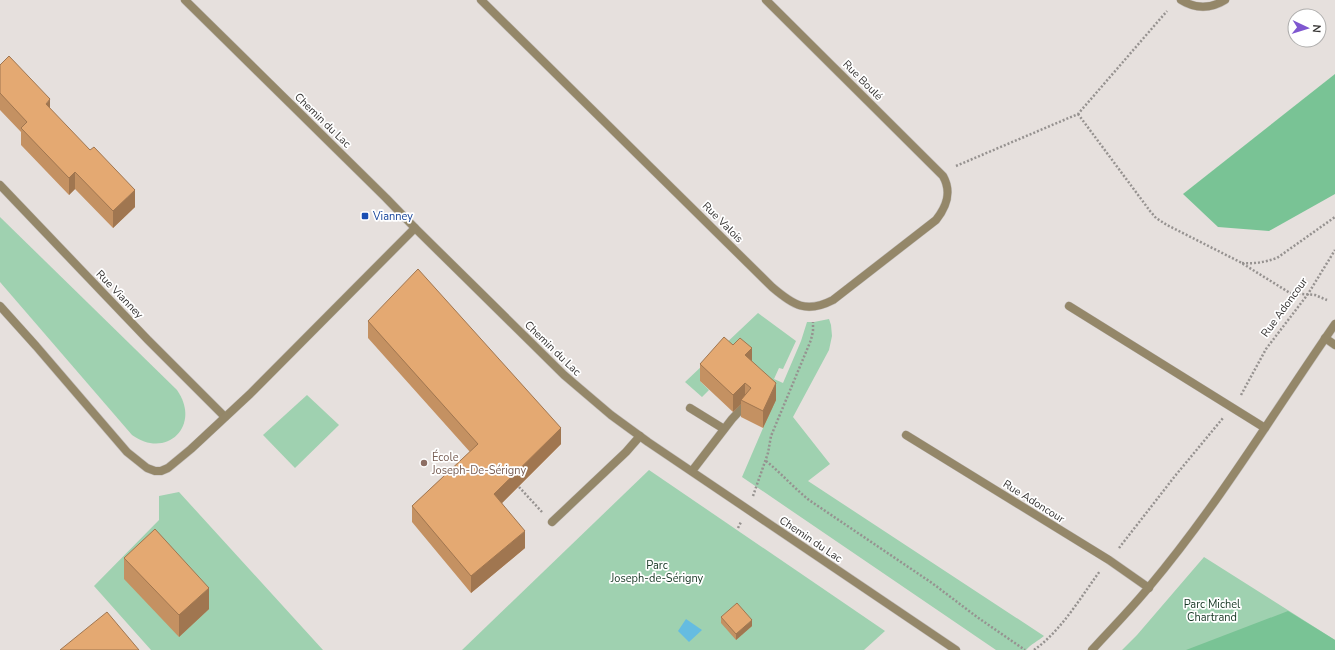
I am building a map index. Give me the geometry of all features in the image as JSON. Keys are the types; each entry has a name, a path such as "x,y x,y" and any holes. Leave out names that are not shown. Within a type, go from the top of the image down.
{"street":[{"name":"Chemin du Lac","path":"185,0 415,228 564,374 593,400 640,436 956,650"},
{"name":"Rue Valois","path":"481,0 772,286 788,299 800,306 811,308 833,300 936,220 943,212 947,203 947,183 944,176"},
{"name":"Rue Boulé","path":"766,0 944,176"},
{"path":"1181,0 1193,5 1210,7 1225,0"},
{"name":"Rue Vianney","path":"0,185 148,340 226,417"},
{"path":"0,306 127,452 147,468 155,471 161,471 168,468 191,450 226,417 415,228"},
{"path":"1069,306 1265,428"},
{"path":"1092,650 1149,588 1203,518 1335,324"},
{"path":"1325,338 1335,345"},
{"path":"692,471 724,429 745,405"},
{"path":"690,408 724,429"},
{"name":"Rue Adoncour","path":"906,435 1109,560 1149,588"},
{"path":"552,522 626,452 640,436"}],"path":[{"path":"956,166 1078,114 1167,11"},
{"path":"1078,114 1156,218 1240,262 1290,292 1308,294 1327,300"},
{"path":"1240,262 1255,264 1277,258 1335,217"},
{"name":"Rue Adoncour","path":"1239,398 1266,349 1308,294 1335,250"},
{"path":"755,490 766,461 771,436 811,340 814,322"},
{"path":"1117,551 1175,476 1224,417"},
{"path":"766,461 783,475 795,489 809,500 932,583 1024,650"},
{"path":"519,487 552,522"},
{"path":"1034,650 1050,636 1066,618 1101,569"}],"green space":[{"path":"1335,74 1335,194 1269,231 1218,227 1183,194"},
{"path":"0,217 177,390 184,403 185,416 183,427 177,435 168,441 157,444 145,442 132,435 0,282"},
{"path":"758,313 796,341 783,369 779,368 774,379 783,383 801,341 807,322 829,319 831,325 832,336 829,350 793,417 830,464 808,481 1044,636 1026,650 996,650 742,477 775,400 700,381 709,390 702,397 685,382"},
{"path":"307,395 339,425 295,468 263,435"},
{"name":"Parc Joseph-de-Sérigny","path":"649,470 885,631 864,650 462,650"},
{"path":"179,492 323,650 151,650 94,586 159,520 159,496"},
{"name":"Parc Michel Chartrand","path":"1204,557 1335,640 1335,650 1122,650 1137,635"},
{"path":"1288,611 1335,640 1335,650 1186,650"}],"water":[{"path":"686,619 702,630 689,642 678,631"}],"building":[{"path":"9,56 50,99 46,104 90,150 94,147 135,190 113,211 75,172 69,178 21,128 27,122 0,93 0,65"},
{"path":"418,269 561,428 494,494 525,531 471,576 412,506 478,444 368,321"},
{"path":"724,337 733,345 740,338 752,348 745,355 776,383 763,411 741,400 751,388 745,383 733,395 700,364"},
{"path":"155,529 209,588 179,615 124,558"},
{"path":"737,603 752,620 736,634 721,617"},
{"path":"107,612 139,650 60,650"}],"place":[{"name":"Vianney","path":"365,216"},
{"name":"École Joseph-De-Sérigny","path":"424,463"}]}
